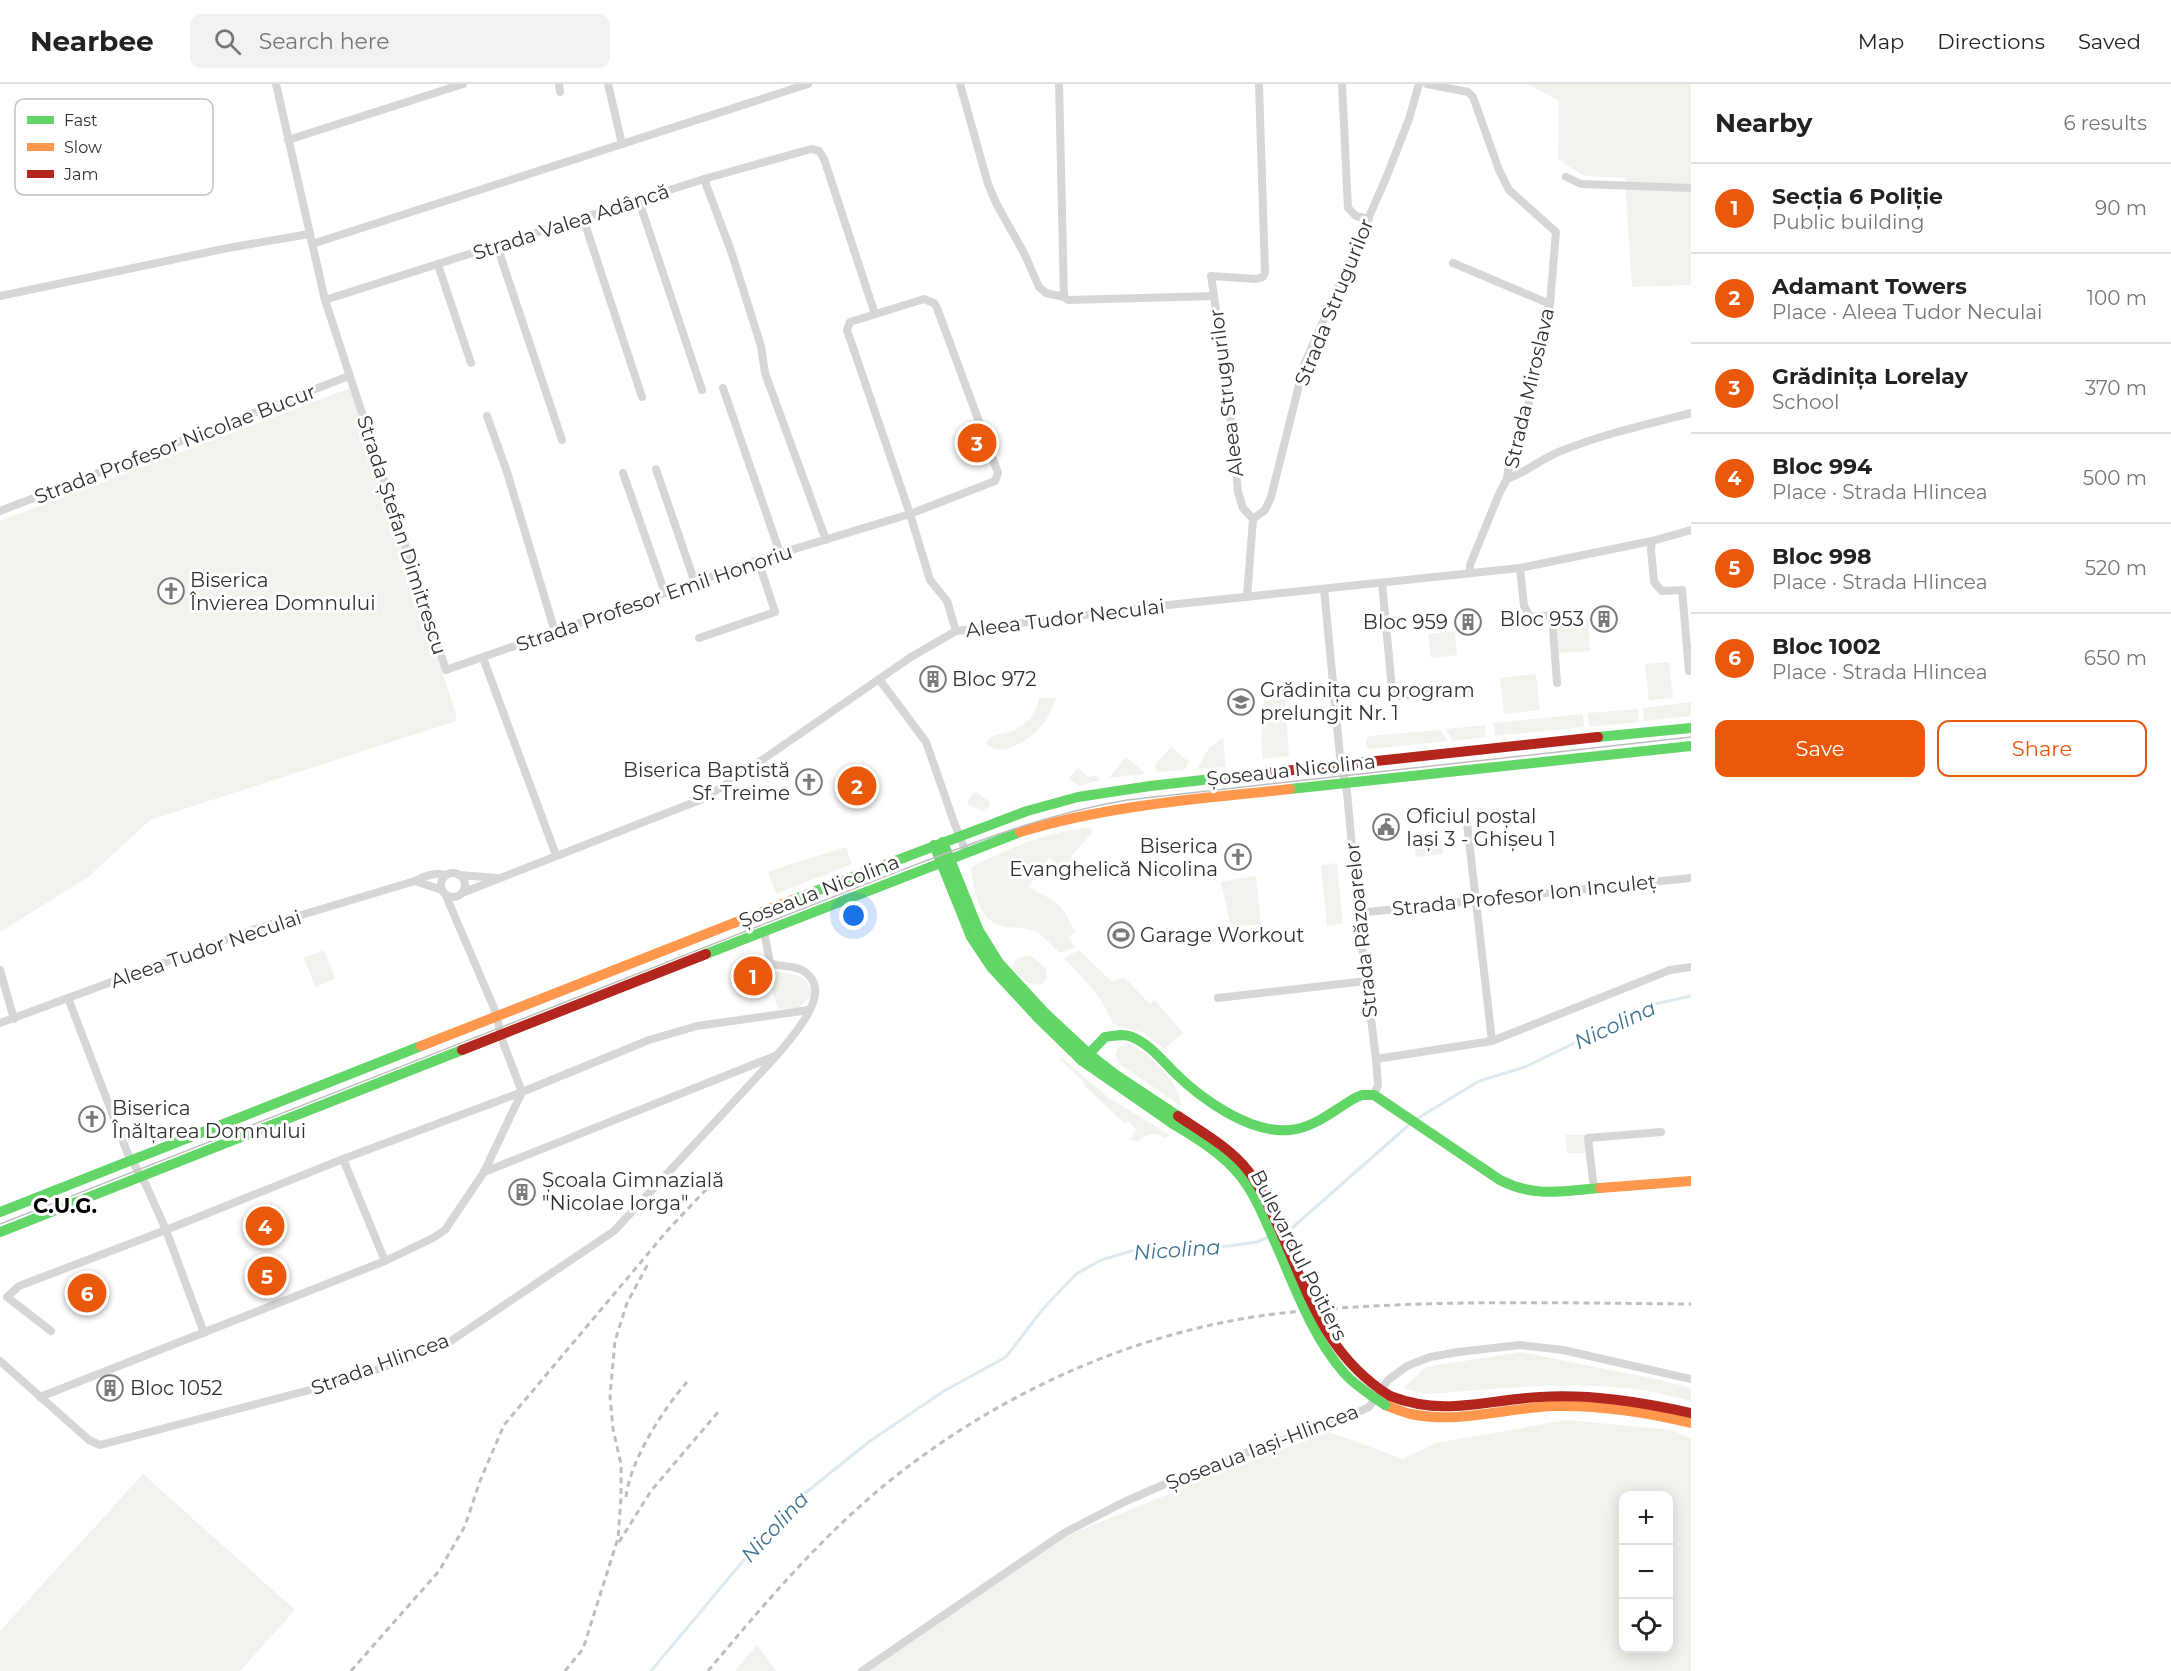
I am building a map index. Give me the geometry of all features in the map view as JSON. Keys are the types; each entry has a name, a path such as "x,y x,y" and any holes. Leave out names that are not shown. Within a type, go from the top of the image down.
{"main road":[{"name":"Șoseaua Nicolina","path":"0,1212 1027,811 1093,795 1150,786 1494,747 1691,728"},
{"name":"Șoseaua Nicolina","path":"0,1232 966,852 1034,828 1107,810 1691,746"},
{"name":"Bulevardul Poitiers","path":"939,844 971,937 986,961 1038,1018 1085,1057 1106,1080 1175,1120 1227,1162 1242,1178 1256,1201 1321,1341 1338,1366 1361,1390 1387,1400 1411,1414 1447,1418 1535,1407 1588,1407 1621,1409 1691,1423"},
{"path":"1085,1057 1105,1037 1131,1036 1140,1041 1203,1097 1246,1121 1262,1128 1276,1130 1303,1128 1355,1098 1362,1095 1374,1095 1515,1188 1539,1193 1691,1181"},
{"name":"Bulevardul Poitiers","path":"1387,1400 1447,1408 1538,1397 1598,1397 1620,1398 1691,1413"}],"street":[{"name":"Strada Ștefan Dimitrescu","path":"276,84 325,300 446,670 483,658"},
{"path":"288,140 463,84"},
{"path":"608,84 622,144"},
{"path":"312,244 808,84"},
{"path":"960,84 988,184 996,203 1024,253 1039,287 1046,293 1064,297 1059,84"},
{"path":"1214,296 1211,276 1256,279 1263,278 1265,273 1259,84"},
{"path":"1342,84 1348,208 1356,216 1369,219"},
{"name":"Strada Strugurilor","path":"1253,519 1265,510 1271,497 1304,365 1369,219 1409,119 1419,84"},
{"name":"Strada Miroslava","path":"1427,84 1468,92 1473,97 1499,170 1509,190 1556,232 1550,303 1528,407 1509,464 1508,479 1499,494 1470,565 1470,573"},
{"name":"Strada Valea Adâncă","path":"325,300 704,180 811,149 819,151 824,159 875,314"},
{"path":"1566,177 1581,184 1691,188"},
{"path":"704,180 731,251 762,346 765,372 826,540"},
{"path":"639,201 702,390"},
{"path":"583,218 642,397"},
{"path":"0,296 228,248 309,234"},
{"path":"497,246 562,440"},
{"path":"1453,263 1550,303"},
{"path":"438,265 471,363"},
{"name":"Aleea Strugurilor","path":"1064,297 1068,300 1214,296 1238,492 1243,508 1253,519"},
{"name":"Strada Profesor Emil Honoriu","path":"483,658 758,560 910,513 995,481 998,472 934,303 929,299 919,299 875,314"},
{"path":"875,314 850,322 847,326 847,333 910,513 930,580 947,600 956,631"},
{"name":"Strada Profesor Nicolae Bucur","path":"0,511 350,376"},
{"path":"723,388 780,553"},
{"path":"1508,479 1521,474 1559,451 1611,434 1691,413"},
{"path":"488,416 555,632"},
{"path":"656,469 695,582"},
{"path":"623,473 665,593"},
{"path":"1247,597 1253,519"},
{"name":"Aleea Tudor Neculai","path":"415,881 444,893 459,895 705,798 911,657 956,631 1140,608 1520,568 1652,541 1691,530"},
{"path":"1652,541 1654,582 1662,591 1682,590 1689,671"},
{"path":"699,638 775,612 758,560"},
{"path":"1520,568 1524,606 1530,617 1552,615 1557,683"},
{"path":"1382,583 1392,689 1400,696 1427,693 1446,696 1472,693"},
{"path":"1324,589 1342,765"},
{"path":"483,658 556,855"},
{"path":"879,679 926,742 966,852"},
{"name":"Strada Răzoarelor","path":"1342,765 1346,782 1365,981 1376,1059 1378,1084 1374,1095"},
{"path":"1467,823 1474,900 1492,1041"},
{"name":"Aleea Tudor Neculai","path":"0,1023 258,928 430,875 453,873 499,878"},
{"path":"40,1397 385,1261 445,1230 484,1172 522,1092 497,1017 444,893 441,883 446,875"},
{"path":"454,916 459,895 465,883 459,875"},
{"name":"Strada Profesor Ion Inculeț","path":"1358,913 1691,878"},
{"name":"Strada Hlincea","path":"0,1361 89,1440 100,1445 344,1381 442,1347 614,1231 778,1054 809,1010 816,997 817,989 807,972 797,967 780,967 770,963 764,931"},
{"path":"1376,1059 1492,1041 1670,970 1691,967"},
{"path":"0,970 14,1019"},
{"path":"1218,998 1365,981"},
{"path":"68,998 127,1152 166,1230 204,1333"},
{"path":"51,1331 9,1301 7,1297 19,1286 668,1034 697,1026 809,1010"},
{"path":"484,1172 778,1054"},
{"path":"1594,1189 1588,1138 1661,1132"},
{"path":"343,1159 385,1261"},
{"name":"Șoseaua Iași-Hlincea","path":"862,1671 1064,1533 1124,1502 1174,1480 1348,1417 1369,1407 1388,1380 1407,1366 1458,1352 1520,1345 1563,1350 1691,1379"}],"shaded area":[{"path":"1528,84 1691,84 1691,285 1632,287 1625,178 1584,176 1558,159 1559,101"},
{"path":"350,388 456,714 456,721 150,820 88,877 0,932 0,521"},
{"path":"1588,620 1590,651 1559,653 1556,622"},
{"path":"1455,631 1457,655 1431,658 1428,634"},
{"path":"1669,662 1673,698 1649,700 1645,664"},
{"path":"1536,674 1540,710 1504,714 1500,678"},
{"path":"1285,695 1289,756 1263,759 1261,740 1264,696"},
{"path":"1039,698 1056,698 1048,718 1035,733 1018,744 1001,750 986,743 992,736 1013,731 1024,724 1035,710"},
{"path":"1691,702 1691,716 1644,721 1643,708"},
{"path":"1638,709 1639,722 1589,727 1588,713"},
{"path":"1583,714 1584,727 1495,736 1493,723"},
{"path":"1485,725 1486,737 1453,741 1446,729"},
{"path":"1440,730 1448,741 1370,749 1366,747 1366,740 1370,736"},
{"path":"1223,738 1226,767 1197,769 1209,748"},
{"path":"1171,747 1189,762 1184,770 1156,772 1155,765"},
{"path":"1126,757 1146,774 1109,778"},
{"path":"1078,768 1088,777 1096,776 1100,780 1078,786 1069,778"},
{"path":"976,792 990,802 989,807 982,811 967,804 972,794"},
{"path":"1091,828 1092,833 1072,855 1071,862 1063,867 1049,858 1029,886 1062,909 1075,932 1068,938 1076,947 1060,953 1034,931 1002,926 987,918 978,902 971,867 1013,847 1045,836"},
{"path":"1440,835 1443,854 1416,857 1413,838"},
{"path":"846,847 852,864 776,894 768,872"},
{"path":"1337,863 1343,924 1327,926 1321,865"},
{"path":"1256,876 1261,924 1231,927 1221,882"},
{"path":"324,950 335,979 315,987 304,958"},
{"path":"1079,950 1112,982 1124,977 1150,1004 1155,1000 1183,1033 1164,1049 1144,1033 1113,1024 1098,997 1064,958"},
{"path":"1030,955 1046,969 1047,977 1042,984 1029,983 1013,968 1015,959"},
{"path":"777,972 795,975 808,983 811,995 798,1008 778,1009 767,974"},
{"path":"1128,1043 1142,1051 1169,1077 1177,1091 1181,1106 1118,1063 1117,1050"},
{"path":"1062,1058 1109,1098 1170,1135 1165,1138 1151,1134 1137,1142 1130,1139 1137,1130 1128,1121 1125,1124 1084,1085 1082,1080 1059,1059"},
{"path":"1565,1135 1586,1135 1587,1153 1567,1153"},
{"path":"1521,1352 1691,1388 1691,1401 1659,1393 1593,1386 1526,1387 1426,1394 1404,1388 1426,1367"},
{"path":"1567,1420 1672,1430 1691,1439 1691,1671 866,1671 1066,1536 1230,1469 1329,1432 1403,1459 1436,1443"},
{"path":"143,1474 295,1610 240,1671 0,1671 0,1631"},
{"path":"757,1645 776,1671 736,1671 735,1670"}],"waterway":[{"name":"Nicolina","path":"1415,1120 1479,1081 1525,1067 1655,1004 1691,996"},
{"name":"Nicolina","path":"1283,1232 1292,1228 1410,1124"},
{"name":"Nicolina","path":"651,1671 789,1506 870,1441 944,1391 1006,1357 1042,1310 1076,1274 1101,1260 1135,1250 1229,1246 1257,1242 1271,1236"}],"tram line":[{"path":"0,1224 899,871 983,839 1039,821 1127,800 1691,737"}],"railway":[{"path":"351,1671 439,1571 465,1526 480,1481 504,1425 667,1231 714,1181"},
{"path":"565,1671 583,1649 618,1538 621,1464 613,1429 610,1396 615,1341 627,1303 649,1262"},
{"path":"708,1671 767,1601 830,1534 875,1493 920,1458 968,1425 1018,1397 1070,1371 1124,1350 1179,1333 1235,1320 1292,1312 1391,1305 1691,1304"},
{"path":"626,1497 634,1468 649,1436 687,1382"},
{"path":"619,1542 651,1491 719,1411"}],"traffic: fast":[{"path":"1598,737 1691,728"},
{"path":"1290,789 1691,746"},
{"path":"795,899 1027,811 1078,797 1238,776"},
{"path":"706,954 1020,832"},
{"path":"943,842 979,931 999,963 1044,1012 1089,1054 1178,1116"},
{"path":"934,845 971,937 991,967 1082,1061 1173,1124"},
{"path":"1082,1061 1105,1037 1129,1036 1149,1048 1198,1093 1227,1113 1243,1121 1275,1130 1299,1129 1324,1118 1355,1098 1362,1095 1374,1095 1500,1180 1513,1186 1549,1192 1600,1188"},
{"path":"0,1212 421,1046"},
{"path":"0,1232 462,1050"},
{"path":"1173,1124 1218,1154 1241,1177 1260,1208 1305,1311 1333,1360 1350,1379 1385,1405"}],"traffic: slow":[{"path":"1020,832 1120,809 1290,789"},
{"path":"421,1046 795,899"},
{"path":"1600,1188 1691,1181"},
{"path":"1385,1405 1411,1414 1429,1417 1464,1416 1554,1406 1606,1408 1691,1423"}],"traffic: jam":[{"path":"1238,776 1598,737"},
{"path":"462,1050 706,954"},
{"path":"1178,1116 1225,1148 1249,1172 1266,1199 1321,1322 1349,1362 1390,1396"},
{"path":"1390,1396 1410,1402 1447,1406 1540,1397 1597,1398 1635,1402 1691,1413"}],"place":[{"name":"Grădinița Lorelay","path":"977,443"},
{"name":"Biserica Învierea Domnului","path":"171,591"},
{"name":"Bloc 953","path":"1604,619"},
{"name":"Bloc 959","path":"1468,622"},
{"name":"Bloc 972","path":"933,679"},
{"name":"Grădinița cu program prelungit Nr. 1","path":"1241,702"},
{"name":"Biserica Baptistă Sf. Treime","path":"809,782"},
{"name":"Adamant Towers","path":"857,786"},
{"name":"Oficiul poștal Iași 3 - Ghișeu 1","path":"1386,827"},
{"name":"Biserica Evanghelică Nicolina","path":"1238,857"},
{"name":"Garage Workout","path":"1121,935"},
{"name":"Secția 6 Poliție","path":"753,976"},
{"name":"Biserica Înălțarea Domnului","path":"92,1119"},
{"name":"Școala Gimnazială \"Nicolae Iorga\"","path":"522,1192"},
{"name":"Bloc 994","path":"265,1226"},
{"name":"Bloc 998","path":"267,1276"},
{"name":"Bloc 1002","path":"87,1293"},
{"name":"Bloc 1052","path":"110,1388"}],"district":[{"name":"C.U.G.","path":"65,1206"}]}
